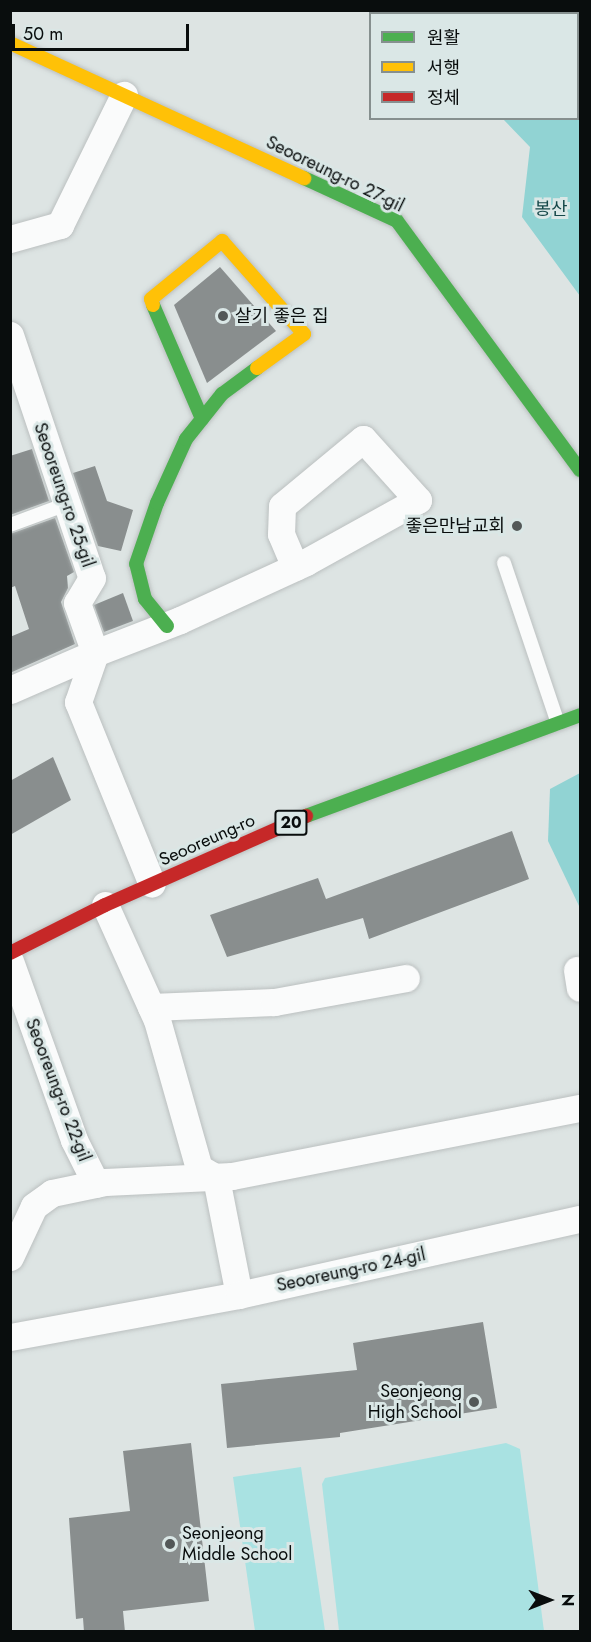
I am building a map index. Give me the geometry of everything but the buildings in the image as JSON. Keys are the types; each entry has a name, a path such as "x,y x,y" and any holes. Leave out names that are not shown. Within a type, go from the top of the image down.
{"street":[{"name":"Seooreung-ro 27-gil","path":"10,43 397,221 580,470"},
{"path":"10,239 60,225 124,95"},
{"path":"167,626 145,600 136,564 157,503 181,449 222,394 304,334 222,241 151,299 202,419"},
{"name":"Seooreung-ro 25-gil","path":"10,335 92,578 77,603 95,652"},
{"path":"10,690 95,652 167,626 295,567 418,500 363,439 282,506 281,534 295,567"},
{"path":"95,652 78,702 152,884"},
{"name":"Seooreung-ro","path":"10,953 105,905 325,808 580,716"},
{"path":"105,905 151,1007 199,1168 216,1178 580,1108"},
{"name":"Seooreung-ro 22-gil","path":"10,961 74,1140 96,1184"},
{"path":"151,1007 274,1002 406,978"},
{"path":"10,1337 239,1295 216,1178"},
{"name":"Seooreung-ro 22-gil","path":"10,1257 34,1206 52,1193 96,1184 216,1178"},
{"name":"Seooreung-ro 24-gil","path":"239,1295 580,1219"}],"lane":[{"path":"10,525 67,504"},
{"path":"504,563 558,724"}],"shaded area":[{"path":"506,1443 520,1449 544,1631 339,1631 322,1484 325,1478"},
{"path":"301,1467 325,1631 255,1631 233,1477"}],"green space":[{"name":"봉산","path":"580,11 580,296 522,217 530,147 504,120 579,120 579,12 412,12"},
{"path":"580,773 580,908 548,841 550,789"}],"traffic: fast":[{"path":"304,178 397,221 580,470"},
{"path":"153,305 202,419"},
{"path":"167,626 145,599 136,564 157,503 186,439 222,394 257,368"},
{"path":"306,816 580,715"}],"traffic: slow":[{"path":"10,43 304,178"},
{"path":"153,305 151,299 222,241 304,334 257,368"}],"traffic: jam":[{"path":"10,953 105,905 306,816"}],"place":[{"name":"살기 좋은 집","path":"223,316"},
{"name":"좋은만남교회","path":"517,526"},
{"name":"Seonjeong High School","path":"474,1402"},
{"name":"Seonjeong Middle School","path":"170,1544"}]}
